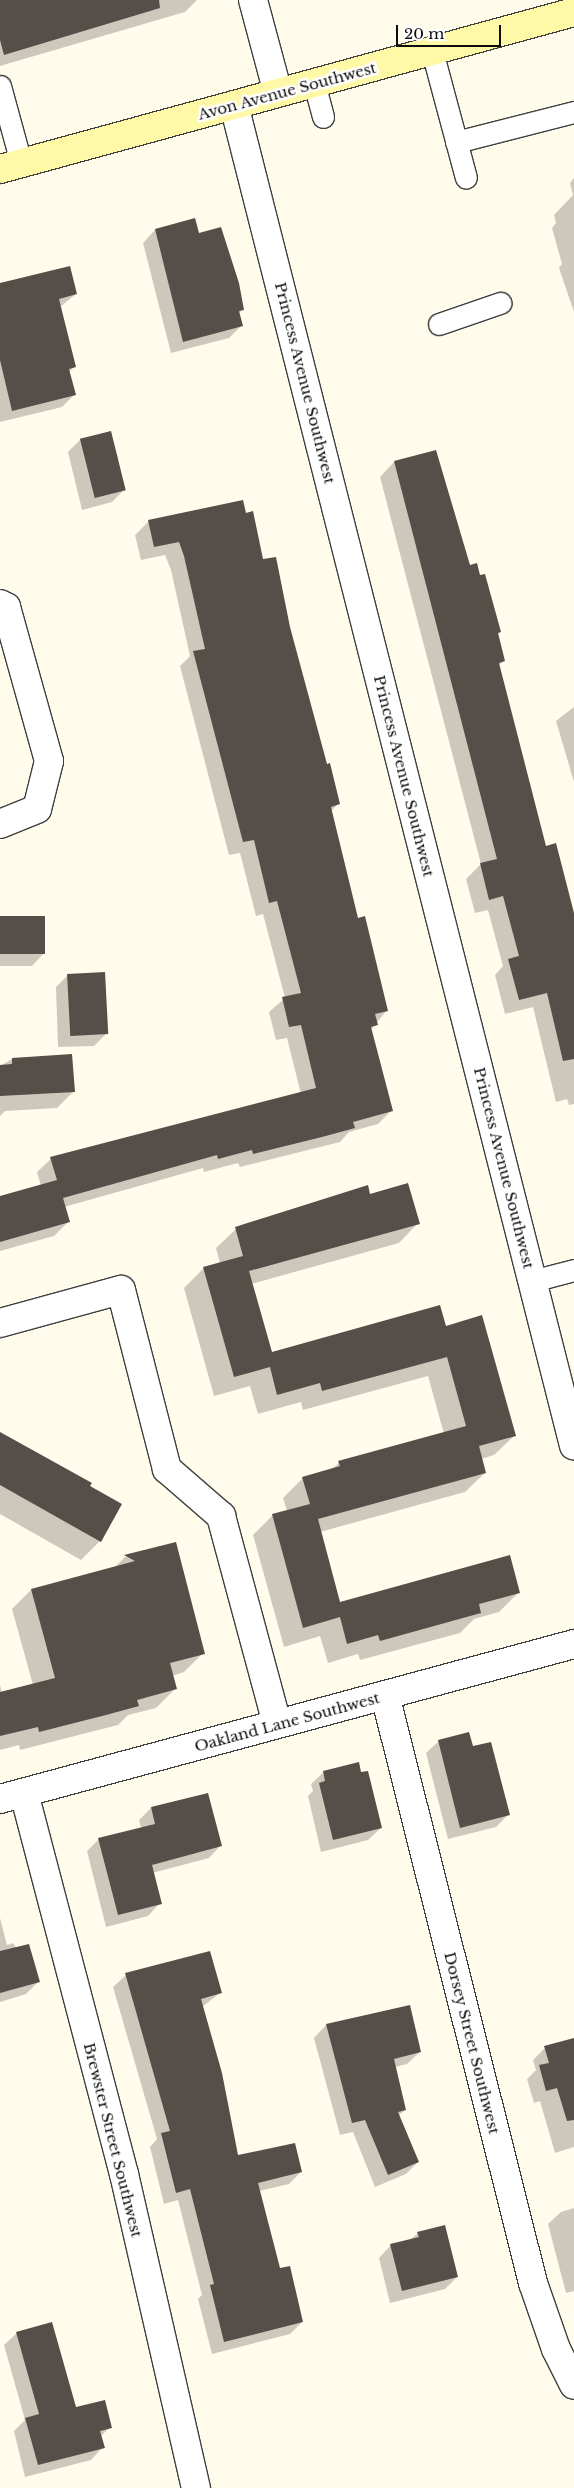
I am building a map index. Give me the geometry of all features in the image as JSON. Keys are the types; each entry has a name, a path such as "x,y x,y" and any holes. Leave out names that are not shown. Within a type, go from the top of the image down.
{"street":[{"path":"253,0 278,93"},
{"name":"Avon Avenue Southwest","path":"11,166 574,12"},
{"name":"Princess Avenue Southwest","path":"234,105 574,1446"},
{"path":"0,604 6,607 49,761 37,809 0,824"},
{"path":"0,1323 121,1290 167,1469 221,1516 277,1724"},
{"name":"Oakland Lane Southwest","path":"12,1796 574,1644"},
{"name":"Dorsey Street Southwest","path":"385,1695 533,2283 556,2348 574,2385"},
{"name":"Brewster Street Southwest","path":"12,1796 124,2174 196,2488"}],"lane":[{"path":"432,51 466,178"},
{"path":"314,83 323,117"},
{"path":"0,86 11,166"},
{"path":"456,142 574,112"},
{"path":"438,324 500,303"},
{"path":"532,1281 574,1270"}],"building":[{"path":"0,0 159,0 160,8 4,55 0,40"},
{"path":"195,218 199,233 221,227 239,283 244,310 239,311 243,326 183,342 155,229"},
{"path":"70,266 77,294 59,299 76,367 69,369 76,395 12,411 0,360 0,283"},
{"path":"111,431 126,490 95,498 80,439"},
{"path":"436,450 470,565 477,563 480,575 485,574 501,632 498,633 505,661 499,663 546,846 556,843 574,913 574,1059 563,1061 547,993 519,1000 508,959 519,956 503,896 489,900 480,863 497,859 394,461"},
{"path":"243,500 246,513 253,511 263,559 276,557 290,627 327,764 330,763 340,804 331,807 358,918 365,916 388,1011 375,1014 378,1025 371,1027 393,1111 353,1122 355,1128 322,1137 253,1154 252,1150 218,1159 217,1155 63,1198 70,1222 0,1242 0,1196 57,1180 50,1157 316,1088 301,1025 289,1027 282,997 301,993 277,901 269,903 254,840 243,842 193,651 205,649 184,556 179,542 154,547 148,520"},
{"path":"0,916 45,916 45,954 0,954"},
{"path":"105,972 108,1034 70,1036 67,974"},
{"path":"72,1054 75,1092 0,1096 0,1065 12,1064 12,1058"},
{"path":"408,1183 420,1224 249,1271 272,1352 440,1305 446,1326 482,1315 516,1436 479,1446 486,1473 318,1519 340,1602 510,1555 520,1593 479,1604 481,1613 380,1641 378,1635 347,1644 340,1617 303,1628 272,1514 310,1504 302,1477 340,1466 338,1461 466,1426 447,1357 322,1391 320,1383 277,1395 270,1367 234,1377 203,1267 243,1256 235,1227 368,1185 370,1194"},
{"path":"0,1432 92,1483 90,1486 122,1504 101,1542 0,1485"},
{"path":"176,1542 205,1654 170,1663 177,1689 137,1700 139,1706 106,1715 39,1732 38,1727 0,1736 0,1692 55,1678 31,1589 135,1561 124,1555"},
{"path":"469,1732 473,1746 491,1742 510,1815 460,1828 438,1740"},
{"path":"359,1762 361,1772 368,1771 382,1828 333,1840 319,1783 325,1781 323,1771"},
{"path":"208,1793 222,1846 152,1865 162,1904 118,1915 98,1838 155,1824 151,1807"},
{"path":"29,1944 40,1982 0,1993 0,1951"},
{"path":"210,1951 222,1993 201,1999 222,2073 238,2155 295,2143 302,2172 258,2183 280,2268 290,2266 303,2322 224,2342 210,2285 214,2284 190,2189 176,2193 161,2133 170,2131 125,1973"},
{"path":"410,2005 421,2052 394,2059 406,2110 398,2112 419,2162 388,2175 365,2120 352,2123 326,2024"},
{"path":"574,2038 574,2120 567,2121 557,2088 546,2091 539,2065 549,2063 544,2046"},
{"path":"445,2225 458,2277 402,2291 390,2244 419,2237 417,2232"},
{"path":"52,2322 76,2407 105,2400 112,2428 100,2431 105,2448 38,2465 25,2418 39,2414 16,2332"}]}
